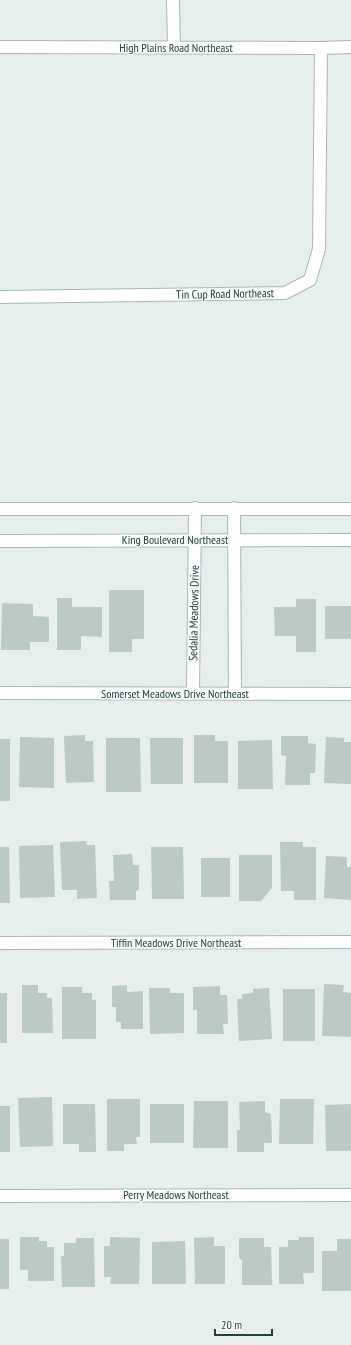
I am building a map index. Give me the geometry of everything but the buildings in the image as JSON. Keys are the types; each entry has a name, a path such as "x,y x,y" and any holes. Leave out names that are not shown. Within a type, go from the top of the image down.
{"street":[{"path":"172,0 174,48"},
{"name":"High Plains Road Northeast","path":"0,47 351,47"},
{"name":"Tin Cup Road Northeast","path":"0,297 285,293 310,280 319,249 321,48"},
{"name":"Sedalia Meadows Drive","path":"193,694 195,508"},
{"path":"234,508 235,694"},
{"path":"0,509 351,509"},
{"name":"King Boulevard Northeast","path":"0,541 351,540"},
{"name":"Somerset Meadows Drive Northeast","path":"0,693 351,694"},
{"name":"Tiffin Meadows Drive Northeast","path":"0,943 351,942"},
{"name":"Perry Meadows Northeast","path":"0,1196 351,1195"}]}
